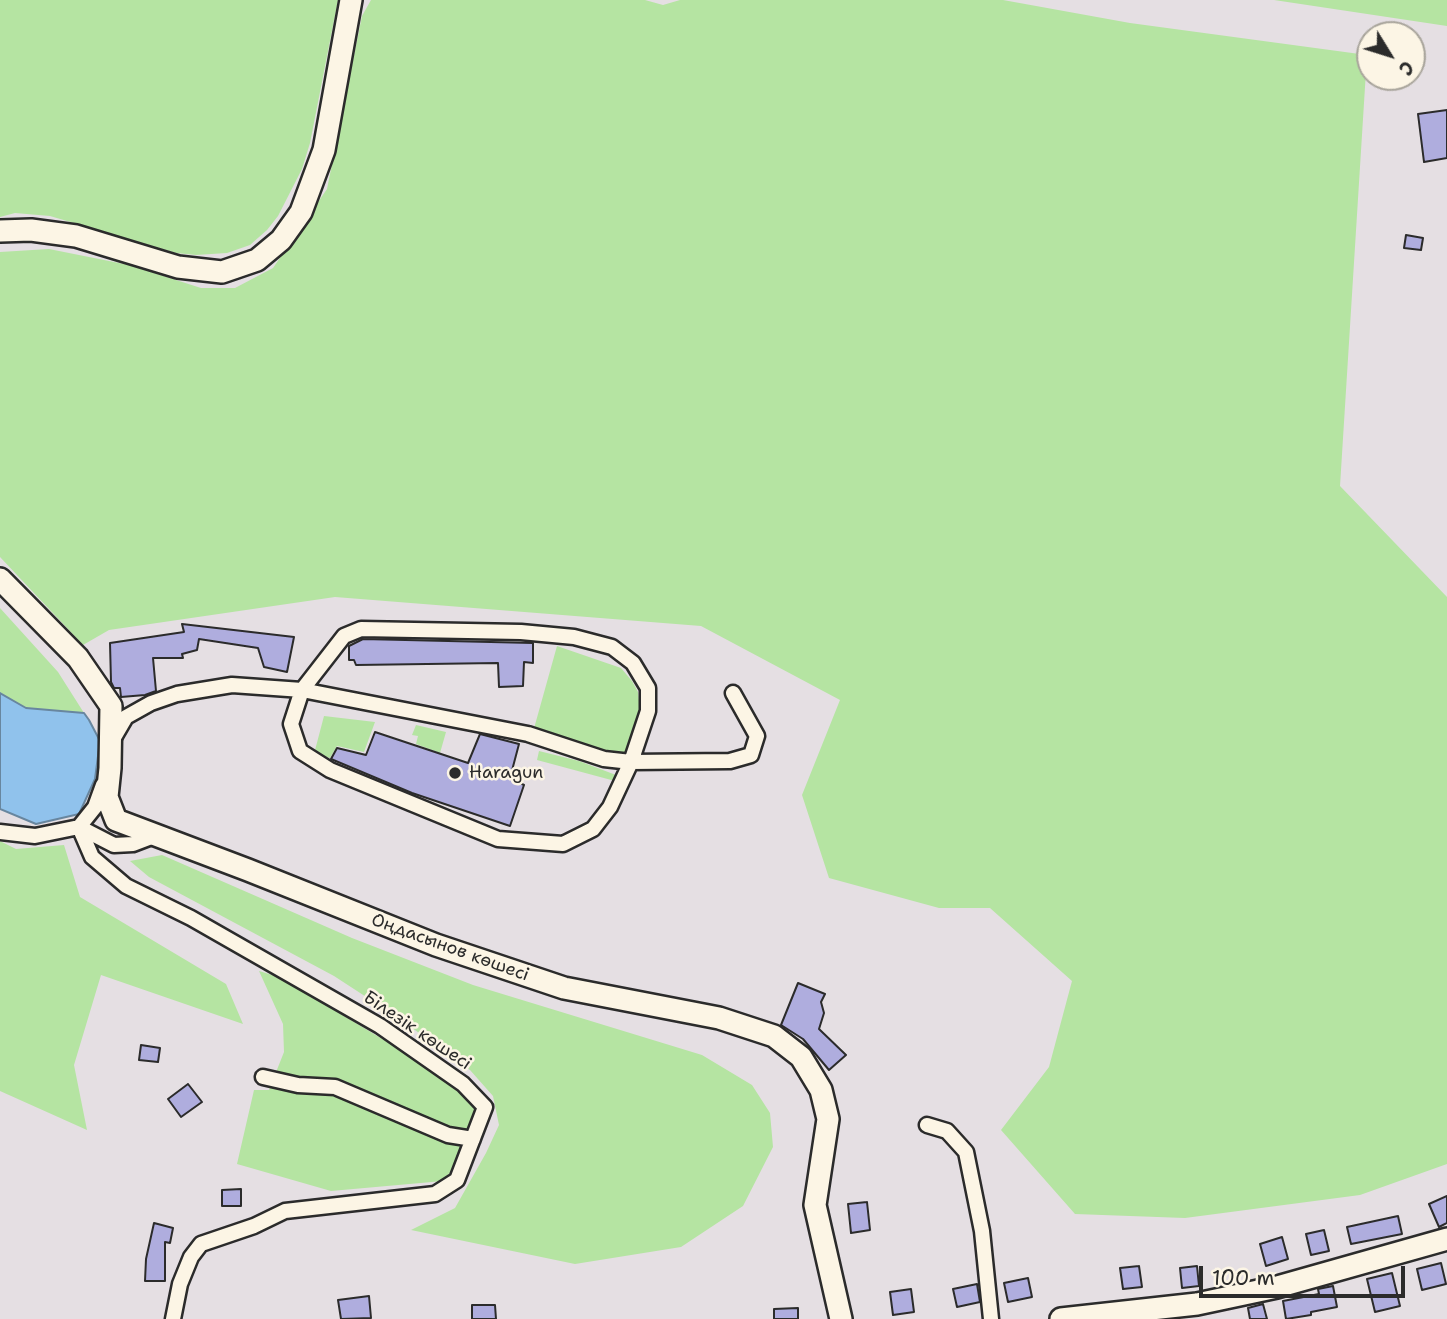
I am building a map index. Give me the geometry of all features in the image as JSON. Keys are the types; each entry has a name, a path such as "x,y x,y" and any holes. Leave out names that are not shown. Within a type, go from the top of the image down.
{"street":[{"path":"0,231 31,230 76,236 178,267 222,272 257,260 281,240 301,212 324,150 351,0"},
{"name":"Оңдасынов көшесі","path":"0,579 78,658 111,706 107,797 116,820 436,945 564,988 719,1018 774,1036 801,1057 821,1090 828,1119 815,1205 841,1319"},
{"path":"361,629 520,632 574,637 612,646 633,663 648,688 648,711 631,762 610,807 593,829 563,844 498,839 330,770 300,751 291,724 302,690 344,636 361,629"},
{"path":"110,744 126,717 151,703 177,694 232,685 302,690 528,734 604,759 631,762 730,761 751,755 757,736 733,693"},
{"path":"79,827 95,807 110,768"},
{"path":"0,832 35,836 79,827 114,845 133,844 154,836"},
{"name":"Білезік көшесі","path":"79,827 92,857 126,886 191,918 380,1026 463,1084 485,1107 457,1180 435,1194 285,1210 254,1226 201,1244 191,1257 180,1284 173,1319"},
{"path":"264,1077 298,1086 335,1087 448,1135 473,1139"},
{"path":"927,1125 947,1131 966,1152 982,1231 991,1319"},
{"path":"1062,1319 1197,1304 1277,1287 1447,1239"}],"green space":[{"path":"0,0 338,0 310,143 302,169 278,216 267,230 250,245 227,253 196,255 176,253 50,216 15,213 0,217"},
{"path":"371,0 645,0 663,5 680,0 1003,0 1130,23 1356,54 1356,91 1365,91 1340,486 1447,597 1447,1164 1360,1195 1185,1218 1075,1214 1001,1130 1049,1067 1072,981 990,908 939,908 829,878 802,795 840,700 701,626 335,597 109,630 83,645 0,557 0,252 49,249 129,265 201,288 235,288 273,268 327,189 362,16"},
{"path":"1274,0 1447,0 1447,26"},
{"path":"0,608 58,672 84,713 26,708 0,693"},
{"path":"557,646 621,668 632,681 638,692 641,717 626,758 533,732"},
{"path":"324,716 375,722 364,752 337,746 330,758 314,754"},
{"path":"416,725 446,732 440,753 416,744 418,736 412,735"},
{"path":"539,751 579,761 616,775 615,781 537,760"},
{"path":"0,841 16,849 64,845 80,897 226,984 243,1024 101,975 74,1065 87,1130 0,1091"},
{"path":"162,855 352,938 473,985 702,1055 752,1085 770,1113 773,1147 743,1206 681,1247 575,1264 411,1230 455,1208 499,1125 493,1096 470,1070 334,976 149,877 130,861"},
{"path":"259,971 279,977 444,1076 476,1109 459,1162 443,1181 331,1191 237,1164 254,1090 269,1090 284,1052 283,1024"}],"water":[{"path":"0,693 26,708 84,713 89,720 100,741 95,779 79,814 36,824 0,809"}],"building":[{"path":"1447,110 1447,158 1424,162 1418,114"},
{"path":"1406,235 1423,238 1421,250 1404,248"},
{"path":"182,624 294,637 287,672 264,667 258,648 199,639 197,650 182,654 183,658 153,658 156,691 121,697 120,688 114,688 111,682 110,643 184,632"},
{"path":"363,639 533,643 533,663 524,662 523,686 499,687 498,663 356,665 354,660 349,660 349,646"},
{"path":"375,732 468,763 480,734 519,744 510,778 524,785 510,826 412,793 331,759 337,748 366,755"},
{"path":"798,983 825,994 821,1002 824,1013 819,1029 846,1055 829,1070 803,1039 781,1025"},
{"path":"141,1045 160,1048 158,1062 139,1060"},
{"path":"188,1084 202,1102 181,1117 168,1099"},
{"path":"241,1189 241,1206 222,1206 222,1190"},
{"path":"1447,1196 1447,1223 1439,1227 1429,1204"},
{"path":"867,1202 870,1230 851,1233 848,1204"},
{"path":"1398,1216 1402,1234 1351,1244 1347,1227"},
{"path":"154,1223 173,1228 170,1243 165,1242 165,1281 145,1281 146,1259"},
{"path":"1324,1230 1329,1251 1311,1255 1306,1234"},
{"path":"1282,1237 1288,1259 1266,1266 1260,1244"},
{"path":"1441,1263 1446,1284 1422,1290 1417,1269"},
{"path":"1139,1266 1142,1287 1123,1289 1120,1268"},
{"path":"1197,1266 1199,1286 1182,1288 1180,1268"},
{"path":"1392,1273 1400,1306 1375,1312 1367,1279"},
{"path":"1028,1278 1032,1297 1008,1302 1004,1283"},
{"path":"977,1284 980,1302 957,1307 953,1289"},
{"path":"1333,1286 1337,1307 1286,1319 1283,1301 1319,1294 1318,1289"},
{"path":"911,1289 914,1312 893,1315 890,1292"},
{"path":"369,1296 371,1318 341,1319 338,1300"},
{"path":"1263,1304 1267,1319 1250,1319 1248,1308"},
{"path":"472,1305 495,1305 496,1319 472,1319"},
{"path":"798,1308 798,1319 774,1319 774,1309"}],"place":[{"name":"Haragun","path":"455,773"}]}
